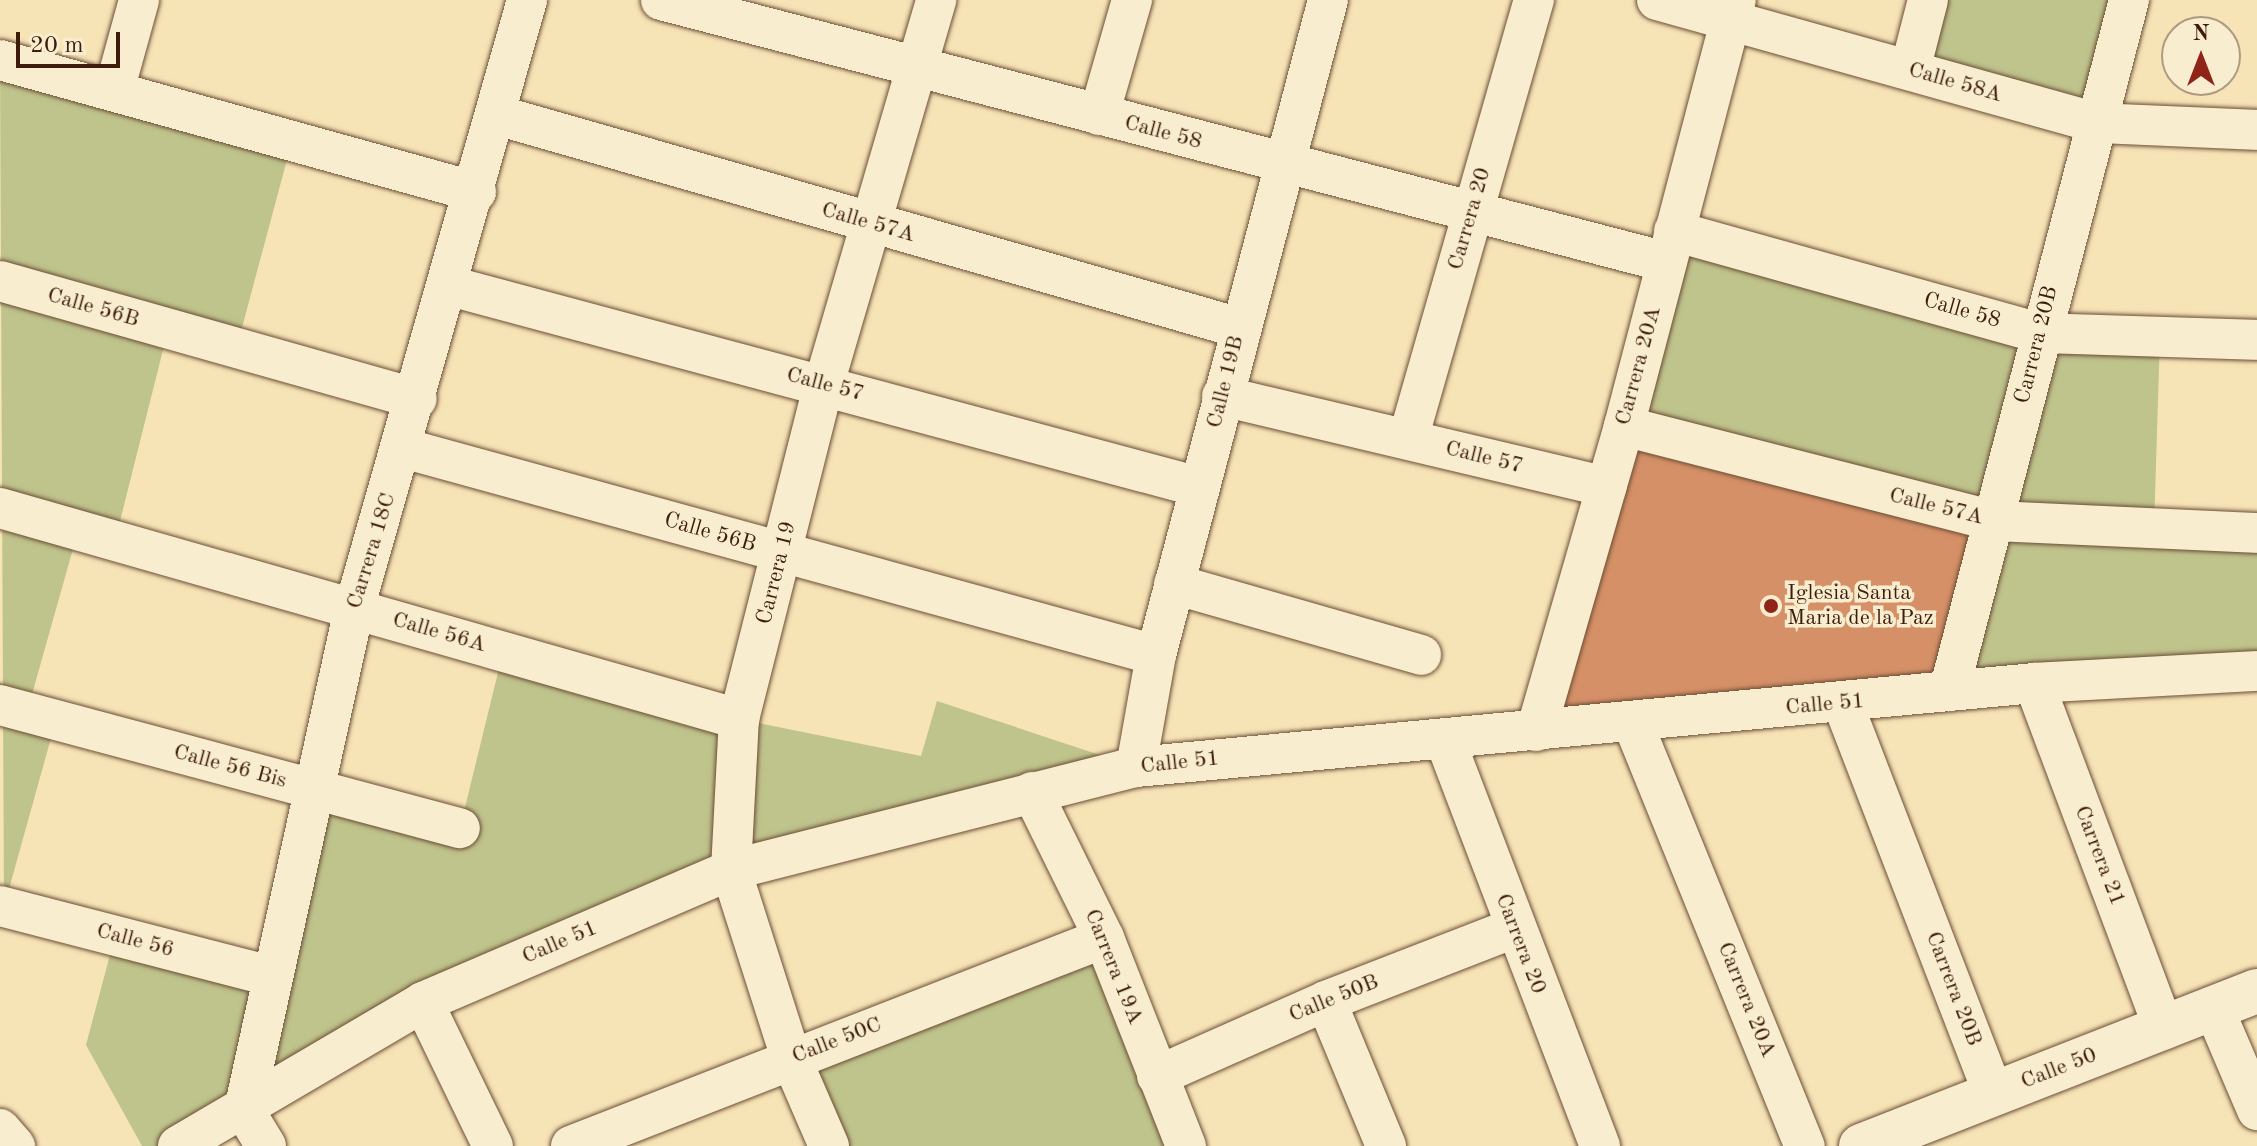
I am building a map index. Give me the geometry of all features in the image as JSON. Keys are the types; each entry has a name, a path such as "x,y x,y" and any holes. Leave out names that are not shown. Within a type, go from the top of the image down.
{"street":[{"path":"114,91 139,0"},
{"name":"Carrera 18C","path":"244,1110 270,976 354,609 450,286 527,0"},
{"name":"Calle 58","path":"661,0 1282,166 1473,209 1670,246 2040,333 2257,340"},
{"name":"Carrera 19","path":"829,1146 791,1058 731,870 739,719 824,384 873,225 936,0"},
{"path":"1099,115 1132,0"},
{"name":"Calle 19B","path":"1136,767 1156,655 1328,0"},
{"name":"Carrera 20","path":"1408,439 1534,0"},
{"name":"Calle 58A","path":"1657,0 1734,10 1910,70 2097,123 2257,130"},
{"path":"1910,70 1928,0"},
{"name":"Carrera 20B","path":"1949,691 2129,0"},
{"name":"Carrera 20A","path":"1536,731 1624,426 1734,10"},
{"path":"0,60 476,192"},
{"name":"Calle 57A","path":"497,115 1240,328"},
{"name":"Calle 56B","path":"0,281 417,399"},
{"name":"Calle 57","path":"450,286 1199,487"},
{"name":"Calle 57","path":"1222,396 1606,487"},
{"name":"Calle 57A","path":"1624,426 1993,521 2257,533"},
{"name":"Calle 56B","path":"403,448 1156,655"},
{"name":"Calle 56A","path":"0,508 739,719"},
{"path":"1174,584 1421,655"},
{"name":"Calle 51","path":"178,1146 244,1110 423,1002 731,870 1136,767 1843,704 2034,683 2257,671"},
{"name":"Carrera 21","path":"2034,683 2164,1029"},
{"name":"Carrera 20B","path":"1843,704 1994,1095"},
{"name":"Calle 56 Bis","path":"0,705 460,828"},
{"name":"Carrera 20A","path":"1632,721 1805,1146"},
{"name":"Carrera 20","path":"1445,740 1514,928 1600,1146"},
{"name":"Carrera 19A","path":"1032,792 1104,938 1186,1146"},
{"name":"Calle 56","path":"0,906 270,976"},
{"name":"Calle 50B","path":"1157,1076 1326,1001 1514,928"},
{"name":"Calle 50C","path":"571,1146 1104,938"},
{"name":"Calle 50","path":"1861,1146 2257,991"},
{"path":"1326,1001 1386,1146"},
{"path":"423,1002 493,1146"},
{"path":"2214,1009 2257,1110"},
{"path":"244,1110 266,1146"},
{"path":"0,1129 15,1146"}],"green space":[{"path":"1928,0 2129,0 2097,123 1910,70"},
{"path":"0,60 292,141 236,350 168,330 115,541 78,531 27,712 56,720 4,907"},
{"path":"1674,231 2040,333 2160,337 2154,528 2257,533 2257,671 1949,691 1624,426"},
{"path":"503,652 739,719 921,756 937,701 1136,767 731,870 178,1146 142,1146 86,1045 115,936 270,976 313,790 460,828"},
{"path":"1104,938 1186,1146 829,1146 791,1058"}],"building":[{"name":"Iglesia Santa Maria de la Paz","path":"1624,426 1993,521 1949,691 1536,731"}],"place":[{"name":"Iglesia Santa Maria de la Paz","path":"1771,606"}]}
